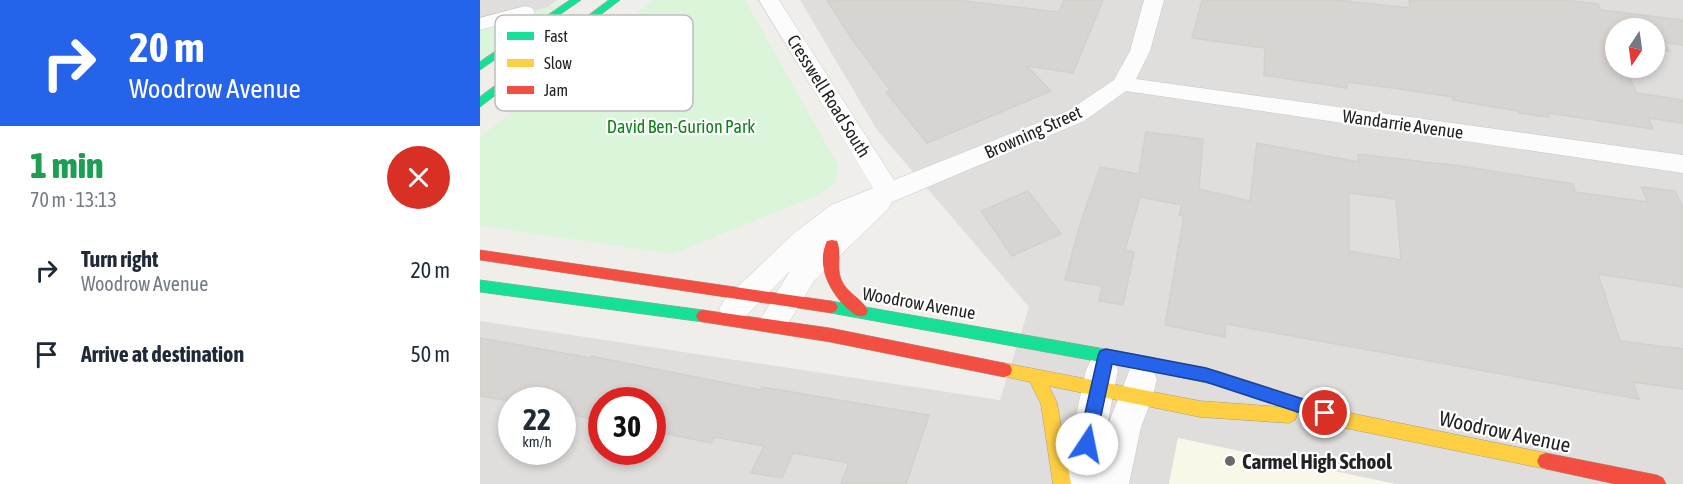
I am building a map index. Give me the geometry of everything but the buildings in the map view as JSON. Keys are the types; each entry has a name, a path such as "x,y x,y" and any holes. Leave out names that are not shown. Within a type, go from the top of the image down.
{"main road":[{"path":"555,15 576,0"},
{"path":"595,15 615,0"},
{"path":"480,67 495,57"},
{"path":"480,103 495,92"},
{"path":"832,245 829,268 832,282 840,294 861,311"},
{"name":"Woodrow Avenue","path":"480,255 746,296 861,311 1145,363 1206,375 1345,420 1657,484"},
{"name":"Woodrow Avenue","path":"480,286 830,335 1200,409 1345,420"},
{"path":"1035,376 1049,403 1062,484"}],"street":[{"name":"Cresswell Road South","path":"769,0 889,193"},
{"name":"Browning Street","path":"724,320 803,241 840,212 1076,116 1122,84 1140,51 1154,0"},
{"path":"514,15 525,12"},
{"path":"480,24 495,20"},
{"name":"Wandarrie Avenue","path":"1122,84 1683,164"},
{"name":"Browning Street","path":"771,327 804,273 889,193"},
{"path":"1085,484 1084,457 1097,388 1106,356"},
{"path":"1112,484 1124,427 1137,396 1145,363"}],"shaded area":[{"path":"480,0 557,0 538,15 495,15 495,26 480,30"},
{"path":"800,0 1683,0 1683,484 1395,484 1178,438 1169,484 480,484 480,321 1000,400 1029,307 877,130"},
{"name":"Carmel High School","path":"1178,438 1395,484 1169,484"}],"green space":[{"path":"576,0 555,15 516,15"},
{"name":"David Ben-Gurion Park","path":"653,0 745,0 839,167 835,183 818,195 673,254 480,226 480,137 513,111 693,111 693,15 634,15"},
{"path":"495,20 495,57 480,67 480,24"}],"traffic: fast":[{"path":"555,15 576,0"},
{"path":"595,15 615,0"},
{"path":"480,67 495,57"},
{"path":"480,103 495,92"},
{"path":"480,286 703,316"},
{"path":"831,307 1217,378"}],"traffic: slow":[{"path":"1004,370 1200,409 1289,415"},
{"path":"1035,376 1049,403 1062,484"},
{"path":"1217,378 1345,420 1546,461"}],"traffic: jam":[{"path":"832,245 831,267 835,283 839,290 861,311"},
{"path":"480,255 831,307"},
{"path":"703,316 830,335 1004,370"},
{"path":"1546,461 1657,484"}],"place":[{"name":"Carmel High School","path":"1230,461"}],"route":[{"path":"1087,444 1097,388 1106,356 1206,375 1325,413"}]}
